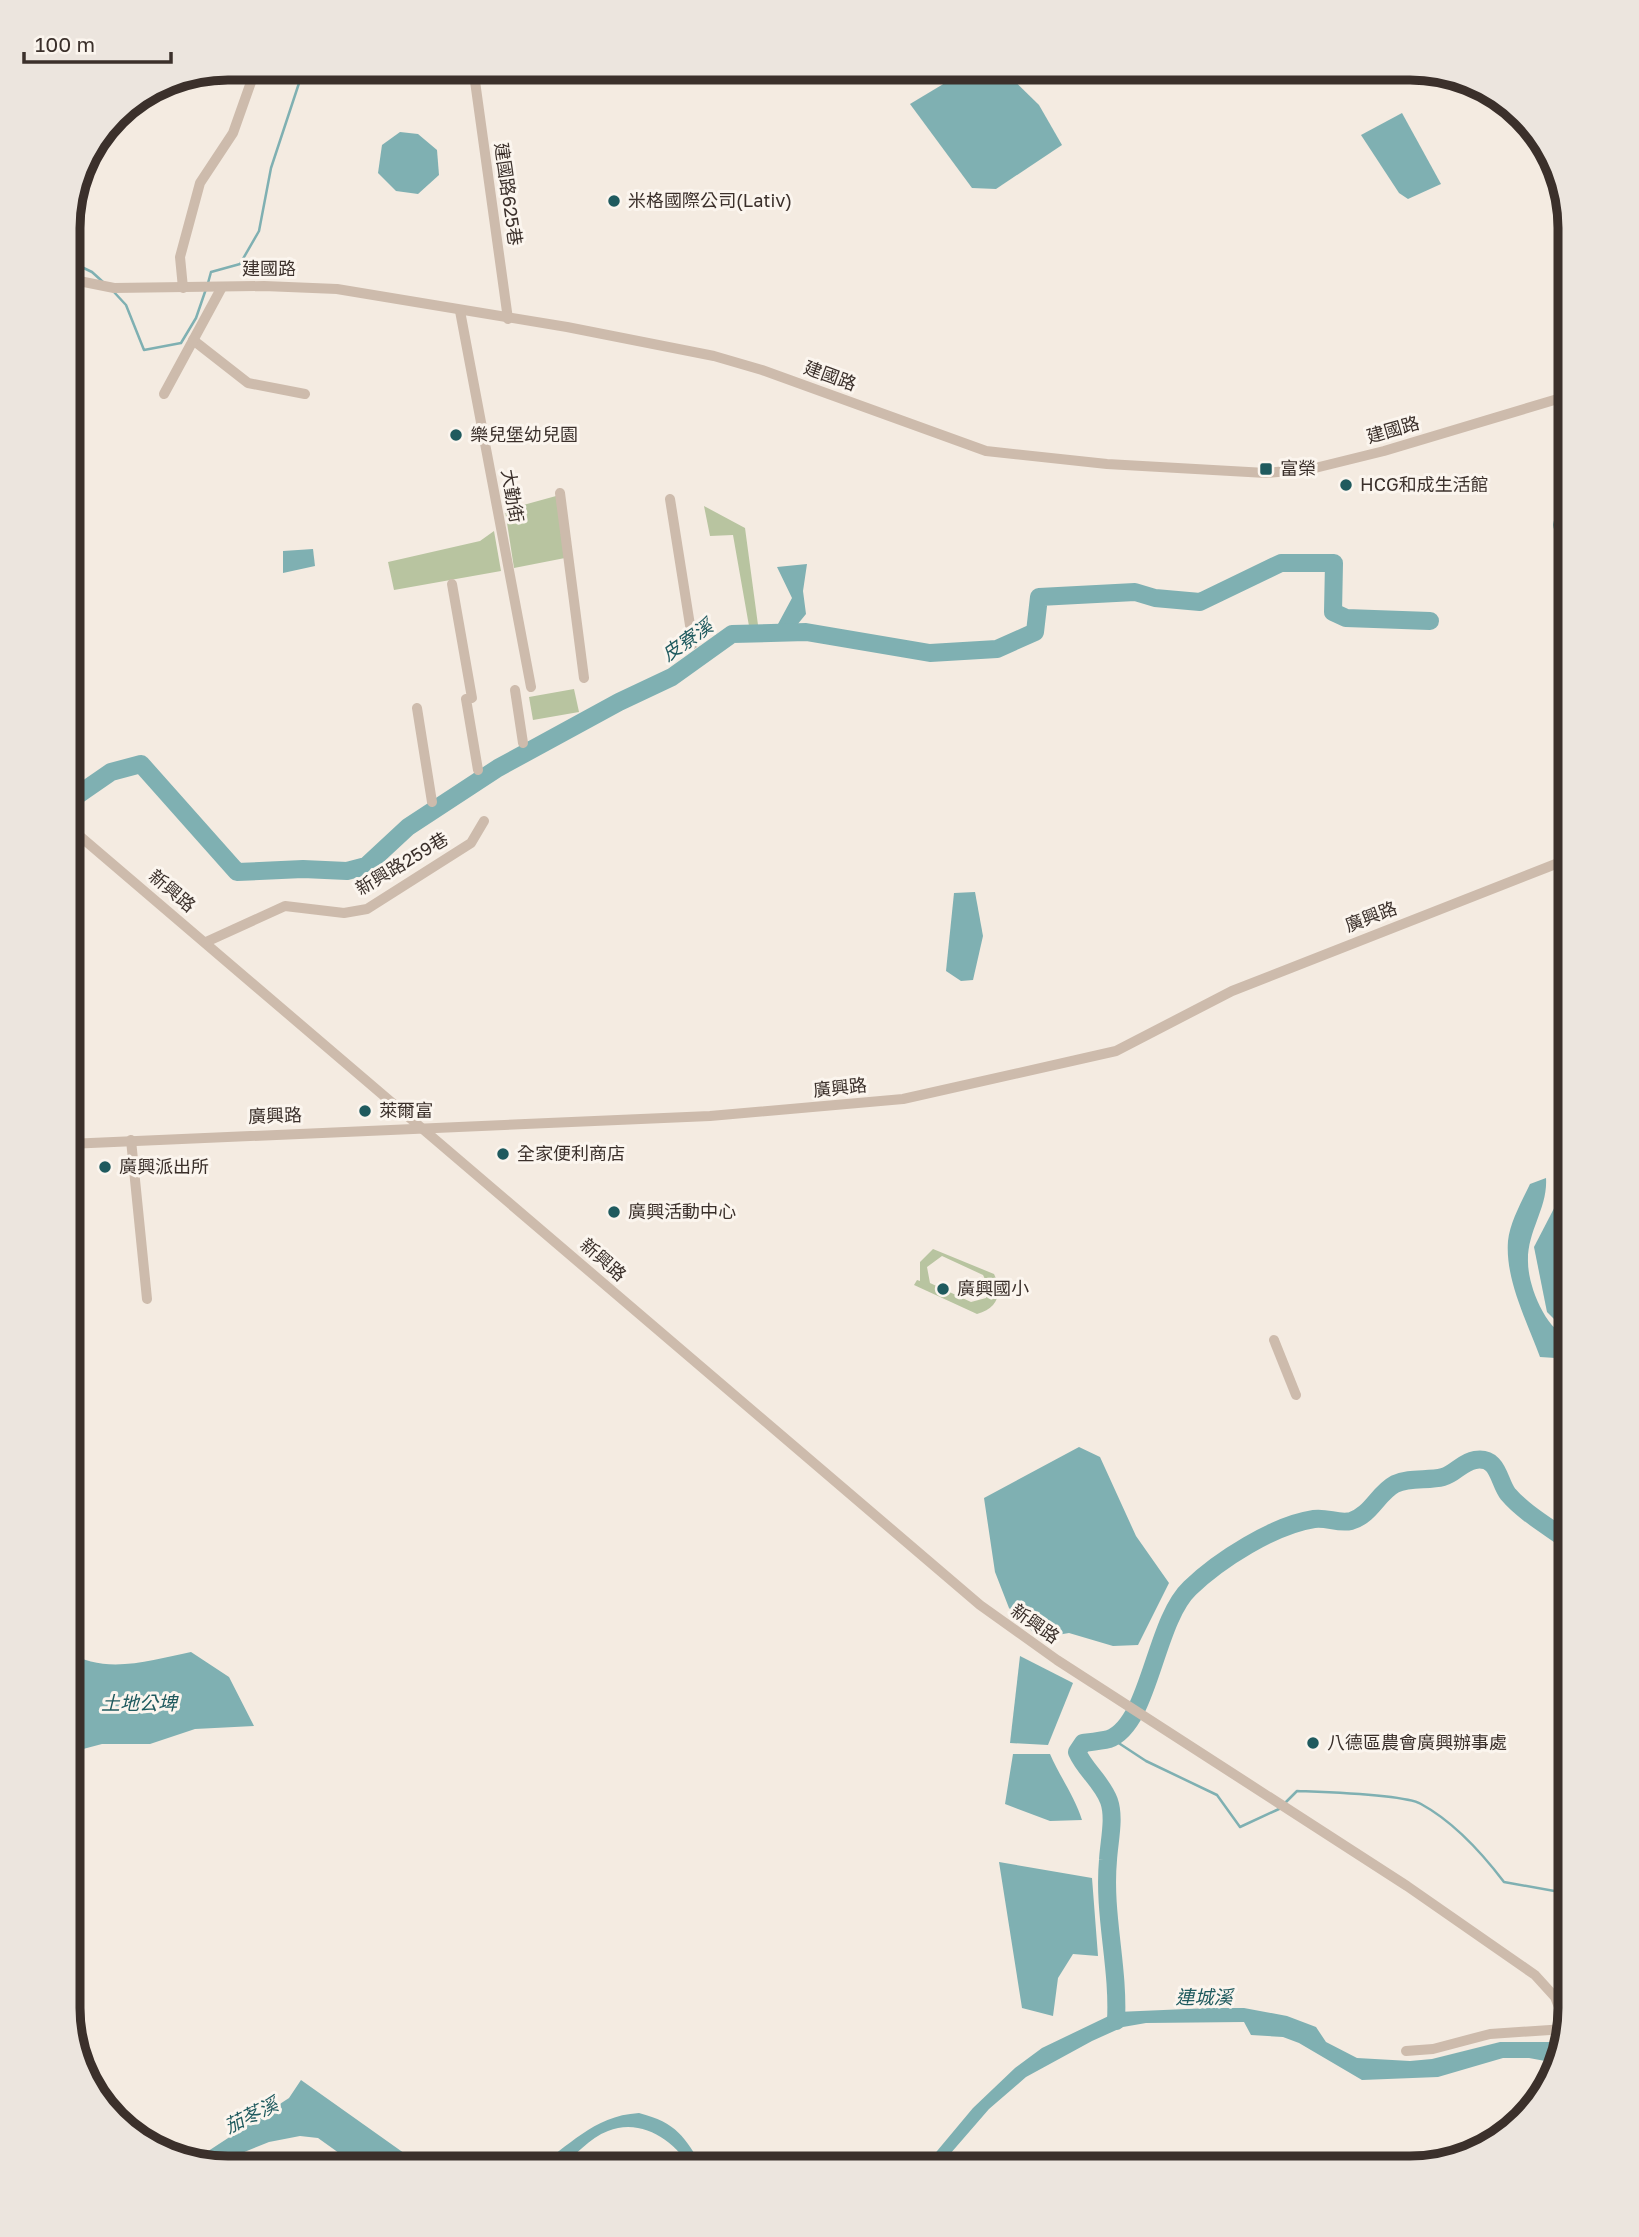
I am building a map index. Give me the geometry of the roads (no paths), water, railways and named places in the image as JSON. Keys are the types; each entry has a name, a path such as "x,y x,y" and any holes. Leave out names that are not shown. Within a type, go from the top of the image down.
{"street":[{"path":"183,288 180,257 200,183 233,134 251,81"},
{"name":"建國路625巷","path":"475,81 508,319"},
{"name":"建國路","path":"81,282 108,288 337,289 567,327 715,356 762,370 986,451 1107,464 1266,473 1311,469 1384,451 1558,398"},
{"path":"163,394 193,340 211,287"},
{"name":"大勤街","path":"460,311 531,687"},
{"path":"193,340 248,383 305,394"},
{"path":"560,493 584,678"},
{"path":"670,499 693,644"},
{"path":"452,584 478,770"},
{"path":"515,690 523,743"},
{"path":"417,708 432,802"},
{"name":"新興路259巷","path":"206,942 285,906 344,913 367,909 471,843 484,821"},
{"name":"新興路","path":"81,836 980,1605 1026,1640 1408,1886 1535,1975 1555,1997 1558,2005"},
{"name":"廣興路","path":"80,1143 710,1116 903,1099 1126,1047 1232,991 1558,863"},
{"path":"131,1140 147,1299"},
{"path":"1274,1340 1296,1395"},
{"path":"1406,2051 1433,2049 1490,2034 1557,2028"}],"water":[{"path":"948,81 1014,81 1039,105 1062,145 996,189 972,188 910,104"},
{"path":"1402,113 1441,184 1408,199 1399,193 1361,135"},
{"path":"400,132 418,134 437,150 439,175 418,194 396,191 378,173 382,145"},
{"path":"313,549 315,566 283,573 283,551"},
{"path":"807,564 803,591 806,614 797,625 778,624 792,598 777,567"},
{"path":"975,892 983,936 973,980 961,981 946,971 954,893"},
{"path":"1546,1178 1544,1199 1531,1240 1528,1262 1531,1283 1540,1307 1558,1330 1558,1358 1540,1357 1510,1271 1509,1234 1530,1184"},
{"path":"1558,1201 1558,1323 1547,1312 1534,1247"},
{"path":"1079,1447 1100,1457 1136,1536 1169,1583 1138,1645 1113,1646 1069,1633 1039,1638 1009,1608 995,1572 984,1498"},
{"name":"土地公埤","path":"191,1652 229,1677 254,1726 195,1729 150,1744 102,1744 80,1750 80,1658 97,1663 128,1664"},
{"path":"1020,1656 1073,1683 1048,1745 1010,1743"},
{"path":"1013,1754 1050,1754 1082,1820 1050,1821 1005,1804"},
{"path":"999,1862 1092,1878 1098,1956 1073,1954 1058,1978 1053,2016 1022,2008"},
{"path":"1244,2008 1287,2016 1316,2027 1326,2042 1357,2058 1410,2061 1432,2059 1500,2042 1554,2042 1548,2062 1503,2058 1438,2077 1362,2080 1299,2043 1283,2037 1251,2035 1244,2022 1146,2023 1123,2027 1026,2077 989,2109 948,2156 933,2156 973,2108 1015,2068 1042,2048 1117,2012"},
{"path":"301,2080 408,2156 343,2156 318,2138 300,2136 269,2142 235,2156 203,2154 289,2098"},
{"path":"639,2113 662,2121 685,2139 696,2156 682,2156 667,2141 645,2129 620,2127 601,2134 573,2156 552,2156 594,2126 622,2115"}],"waterway":[{"path":"208,283 211,272 240,264 259,231 271,168 300,81"},
{"path":"81,267 103,282"},
{"path":"113,291 126,305 144,350 181,343 196,318 206,289"},
{"name":"皮寮溪","path":"81,793 111,772 141,764 237,872 303,869 347,871 366,866 408,827 498,768 619,702 672,677 732,634 806,632 930,653 997,649 1035,632 1039,597 1135,592 1155,598 1200,602 1281,563 1334,563 1333,612 1346,618 1430,621"},
{"path":"1116,2021 1107,1880 1111,1808 1102,1788 1077,1752 1083,1743 1109,1739 1123,1730 1143,1694 1168,1624 1190,1588 1231,1555 1282,1528 1314,1519 1351,1521 1364,1514 1395,1484 1443,1477 1475,1460 1489,1462 1514,1501 1558,1534"},
{"path":"1111,1738 1146,1761 1217,1795 1240,1827 1279,1809"},
{"path":"1284,1804 1297,1791 1361,1794 1421,1804 1456,1829 1477,1849 1504,1882 1558,1892"}],"place":[{"name":"米格國際公司(Lativ)","path":"614,201"},
{"name":"樂兒堡幼兒園","path":"456,435"},
{"name":"富榮","path":"1266,469"},
{"name":"HCG和成生活館","path":"1346,485"},
{"name":"萊爾富","path":"365,1111"},
{"name":"全家便利商店","path":"503,1154"},
{"name":"廣興派出所","path":"105,1167"},
{"name":"廣興活動中心","path":"614,1212"},
{"name":"廣興國小","path":"943,1289"},
{"name":"八德區農會廣興辦事處","path":"1313,1743"}],"water label":[{"name":"連城溪","path":"1204,1997"},
{"name":"茄苳溪","path":"251,2115"}]}
